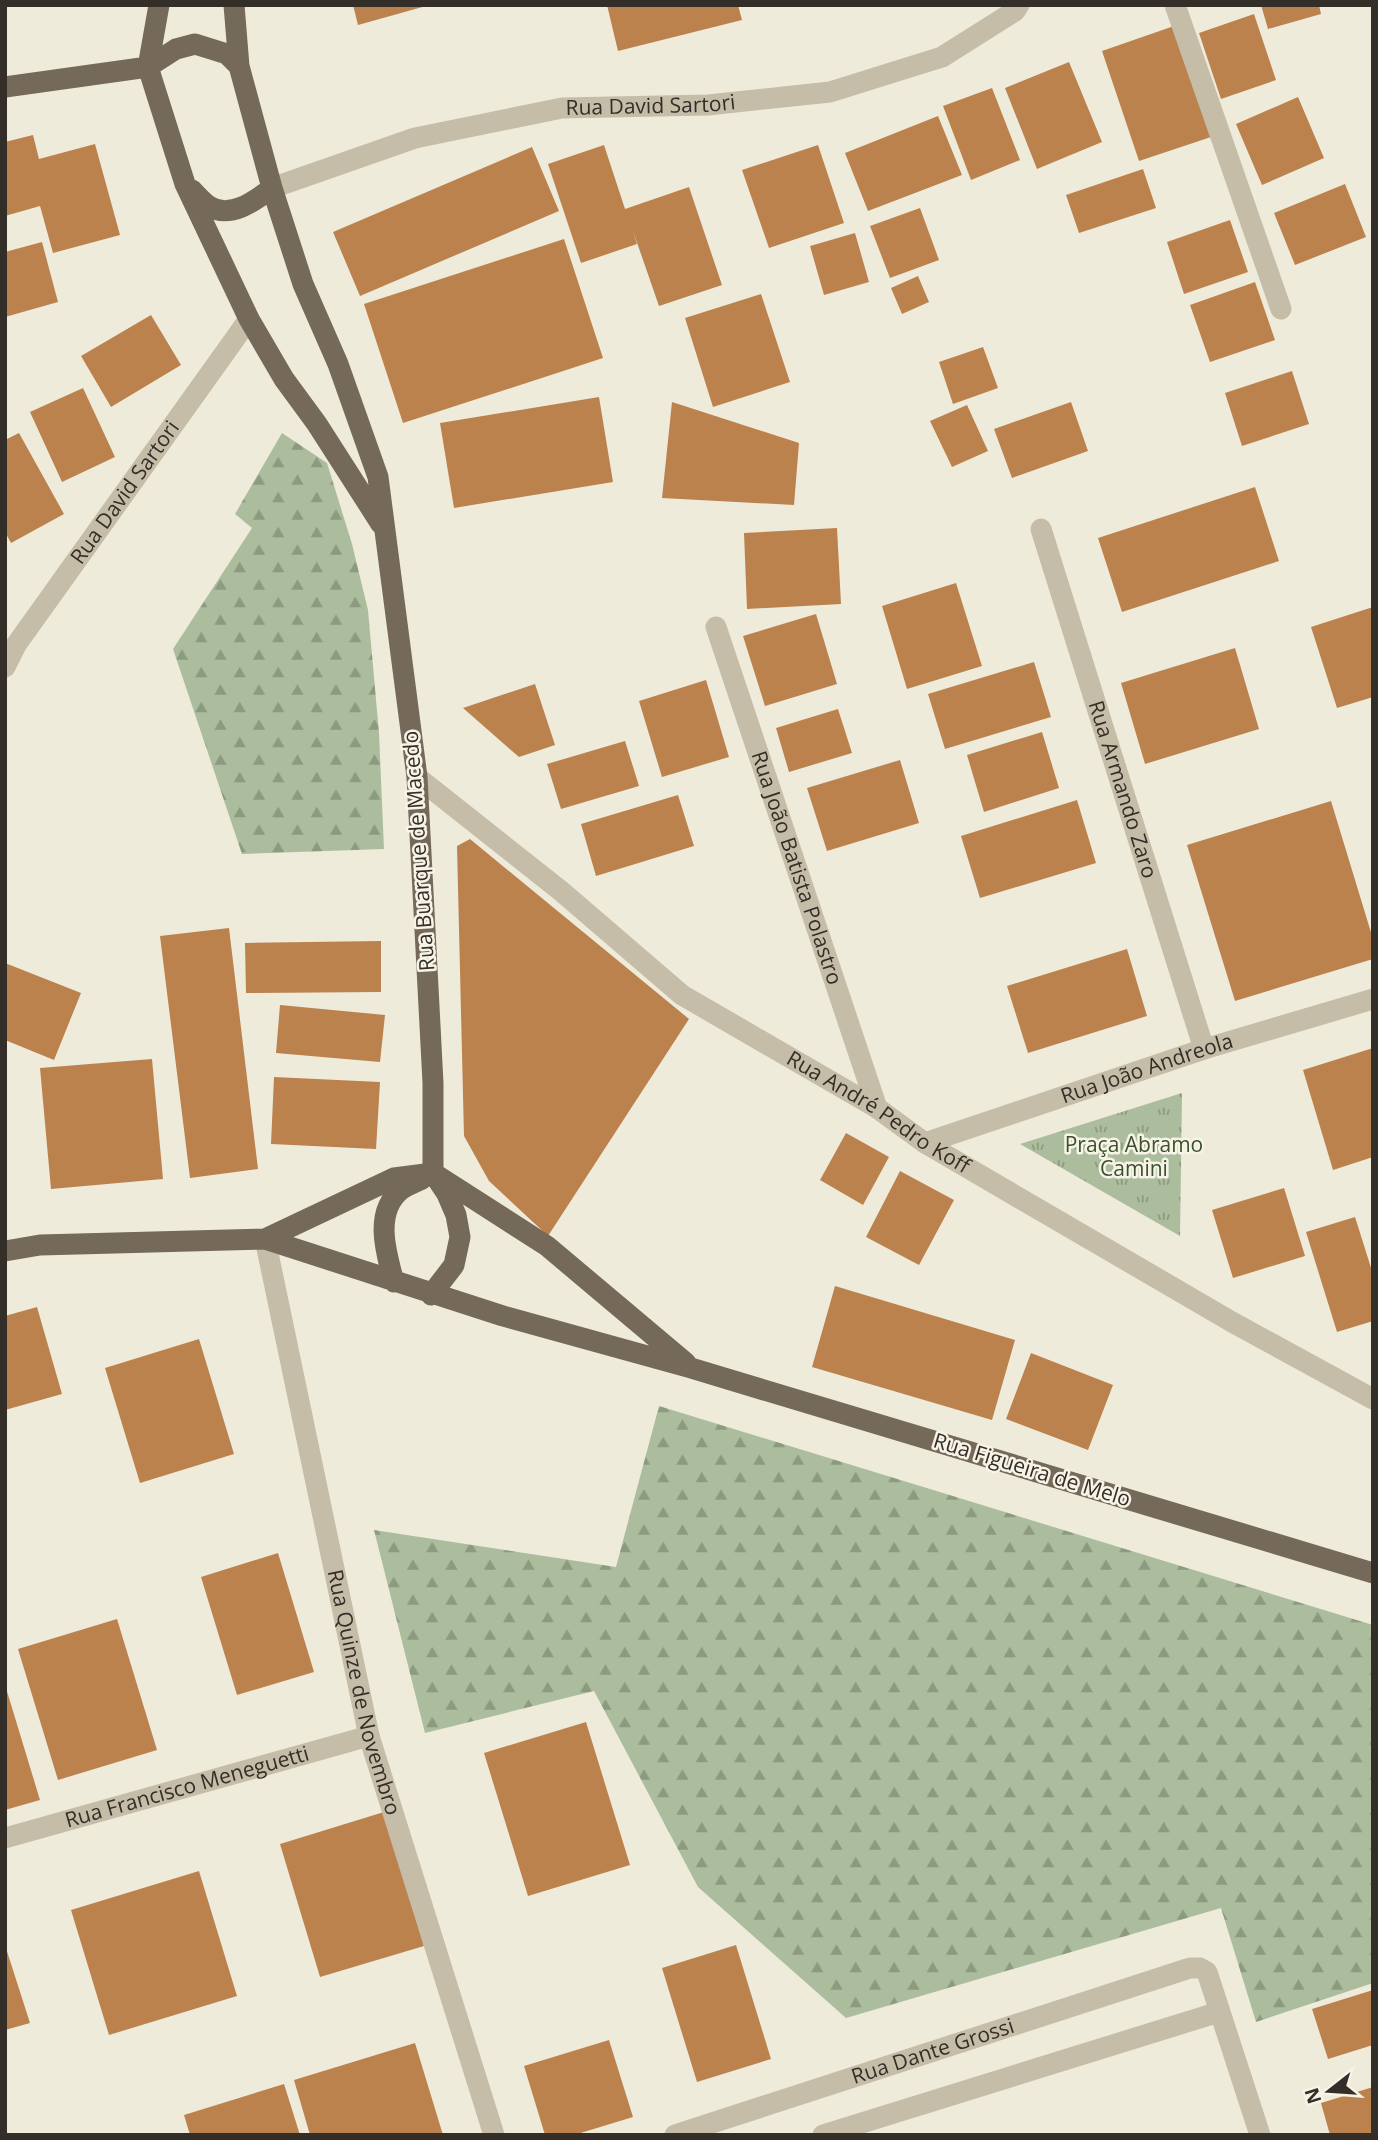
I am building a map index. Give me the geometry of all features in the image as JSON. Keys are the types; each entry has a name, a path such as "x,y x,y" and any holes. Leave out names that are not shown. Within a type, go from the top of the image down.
{"main road":[{"name":"Rua Buarque de Macedo","path":"159,5 148,67 185,184 249,319 284,379 317,424 385,530"},
{"name":"Rua Buarque de Macedo","path":"234,5 239,66 272,188 303,284 362,429 378,477 417,777 433,1083 433,1173"},
{"path":"5,87 148,67 176,50 195,44 227,54 239,66"},
{"path":"185,184 210,208 226,211 256,200 272,188"},
{"path":"265,1239 394,1178 433,1173"},
{"path":"394,1282 385,1250 384,1222 390,1203 402,1189 433,1173"},
{"path":"5,1251 40,1245 265,1239 431,1295 454,1265 460,1237 456,1215 447,1194 433,1173"},
{"name":"Rua Figueira de Melo","path":"433,1173 547,1246 691,1367"},
{"name":"Rua Figueira de Melo","path":"431,1295 691,1367 1373,1573"}],"street":[{"name":"Rua David Sartori","path":"272,188 415,138 562,108 708,105 830,92 942,57 1015,11 1019,5"},
{"path":"1175,5 1281,309"},
{"name":"Rua David Sartori","path":"5,667 16,645 249,319"},
{"name":"Rua Armando Zaro","path":"1041,529 1204,1049"},
{"name":"Rua João Batista Polastro","path":"716,627 877,1108"},
{"name":"Rua André Pedro Koff","path":"417,777 561,891 682,995 877,1108 925,1143 1232,1322 1373,1399"},
{"name":"Rua João Andreola","path":"925,1143 1204,1049 1373,999"},
{"name":"Rua Quinze de Novembro","path":"265,1239 369,1736 494,2135"},
{"name":"Rua Francisco Meneguetti","path":"5,1838 369,1736"},
{"name":"Rua Dante Grossi","path":"675,2135 1190,1968 1200,1968 1207,1972 1219,2012"},
{"path":"822,2135 1219,2012 1260,2135"}],"green space":[{"path":"282,433 327,463 352,544 368,610 379,733 384,849 242,854 173,649 252,528 235,514"},
{"name":"Praça Abramo Camini","path":"1182,1093 1180,1236 1020,1144"},
{"path":"659,1406 1373,1625 1373,1983 1256,2022 1221,1908 846,2018 698,1887 594,1691 425,1733 374,1530 616,1567"}],"building":[{"path":"353,5 426,5 426,6 358,25"},
{"path":"607,5 738,5 742,20 618,51"},
{"path":"1261,5 1319,5 1321,14 1268,29"},
{"path":"1254,14 1276,80 1221,99 1199,33"},
{"path":"1174,26 1211,137 1139,161 1102,51"},
{"path":"1069,62 1102,142 1037,169 1005,88"},
{"path":"992,88 1020,160 971,180 943,106"},
{"path":"1298,97 1324,158 1262,185 1236,124"},
{"path":"938,116 962,175 868,211 845,153"},
{"path":"33,135 39,159 95,144 120,235 53,253 40,206 5,216 5,142"},
{"path":"604,145 625,209 689,187 722,285 659,306 633,231 637,244 581,263 548,164"},
{"path":"818,145 844,223 769,248 742,170"},
{"path":"532,147 559,211 360,296 333,232"},
{"path":"1143,169 1156,208 1079,233 1066,195"},
{"path":"1345,184 1366,237 1295,265 1274,213"},
{"path":"920,208 939,260 890,278 870,226"},
{"path":"1230,220 1248,272 1184,294 1167,242"},
{"path":"855,233 869,282 824,295 810,246"},
{"path":"564,239 603,358 403,423 364,304"},
{"path":"42,242 58,302 5,317 5,252"},
{"path":"918,276 929,302 902,314 891,288"},
{"path":"1255,282 1275,340 1210,362 1190,305"},
{"path":"761,294 790,382 713,407 685,318"},
{"path":"151,315 181,365 111,407 81,356"},
{"path":"983,347 998,388 953,404 939,362"},
{"path":"1292,371 1309,424 1242,446 1225,393"},
{"path":"83,388 115,457 62,482 30,412"},
{"path":"599,397 613,482 454,508 440,423"},
{"path":"672,402 799,443 794,505 662,498"},
{"path":"1071,402 1088,451 1012,478 994,429"},
{"path":"967,405 988,451 952,467 930,421"},
{"path":"19,433 64,514 11,543 5,532 5,440"},
{"path":"1255,487 1279,561 1122,612 1098,538"},
{"path":"837,528 841,604 747,609 744,533"},
{"path":"956,583 982,666 907,689 882,606"},
{"path":"1373,607 1373,697 1337,708 1311,627"},
{"path":"816,614 837,684 765,706 743,636"},
{"path":"1235,648 1259,729 1145,764 1121,683"},
{"path":"1034,662 1051,717 945,749 928,694"},
{"path":"706,680 729,757 662,777 639,701"},
{"path":"535,684 555,745 519,757 463,708"},
{"path":"838,709 852,753 789,772 776,728"},
{"path":"1042,732 1059,788 984,812 967,755"},
{"path":"625,741 639,786 561,809 547,764"},
{"path":"900,760 919,823 827,851 807,788"},
{"path":"678,795 694,846 596,876 581,824"},
{"path":"1077,800 1096,863 980,898 961,836"},
{"path":"1331,801 1373,939 1373,959 1235,1001 1187,845"},
{"path":"470,839 689,1019 548,1236 489,1181 464,1136 457,846"},
{"path":"229,928 258,1169 190,1178 160,936"},
{"path":"381,941 381,992 246,993 245,943"},
{"path":"1127,949 1147,1016 1028,1053 1007,986"},
{"path":"5,963 81,993 54,1060 5,1040"},
{"path":"280,1005 385,1015 380,1062 276,1053"},
{"path":"1373,1048 1373,1157 1333,1170 1303,1070"},
{"path":"152,1059 163,1179 51,1189 40,1068"},
{"path":"274,1077 380,1082 376,1149 271,1144"},
{"path":"846,1133 889,1157 863,1205 820,1180"},
{"path":"900,1171 954,1200 919,1265 866,1237"},
{"path":"1284,1188 1305,1256 1233,1278 1212,1210"},
{"path":"1355,1217 1373,1274 1373,1321 1337,1332 1306,1232"},
{"path":"835,1286 1015,1340 992,1420 812,1367"},
{"path":"37,1307 62,1394 5,1410 5,1316"},
{"path":"199,1339 234,1454 140,1483 105,1368"},
{"path":"1031,1353 1113,1385 1088,1450 1006,1419"},
{"path":"278,1553 314,1672 237,1695 201,1577"},
{"path":"117,1619 157,1750 58,1780 18,1649"},
{"path":"5,1689 40,1800 5,1810"},
{"path":"586,1722 630,1865 528,1896 484,1753"},
{"path":"384,1812 424,1946 320,1977 280,1844"},
{"path":"199,1871 237,1996 109,2035 71,1910"},
{"path":"5,1945 30,2023 5,2030"},
{"path":"736,1945 771,2059 697,2082 662,1968"},
{"path":"1373,1990 1373,2045 1328,2059 1312,2009"},
{"path":"609,2040 633,2117 574,2135 545,2135 524,2066"},
{"path":"415,2043 443,2135 310,2135 294,2080"},
{"path":"284,2084 300,2135 190,2135 184,2115"},
{"path":"1373,2087 1373,2135 1330,2135 1321,2103"}]}
